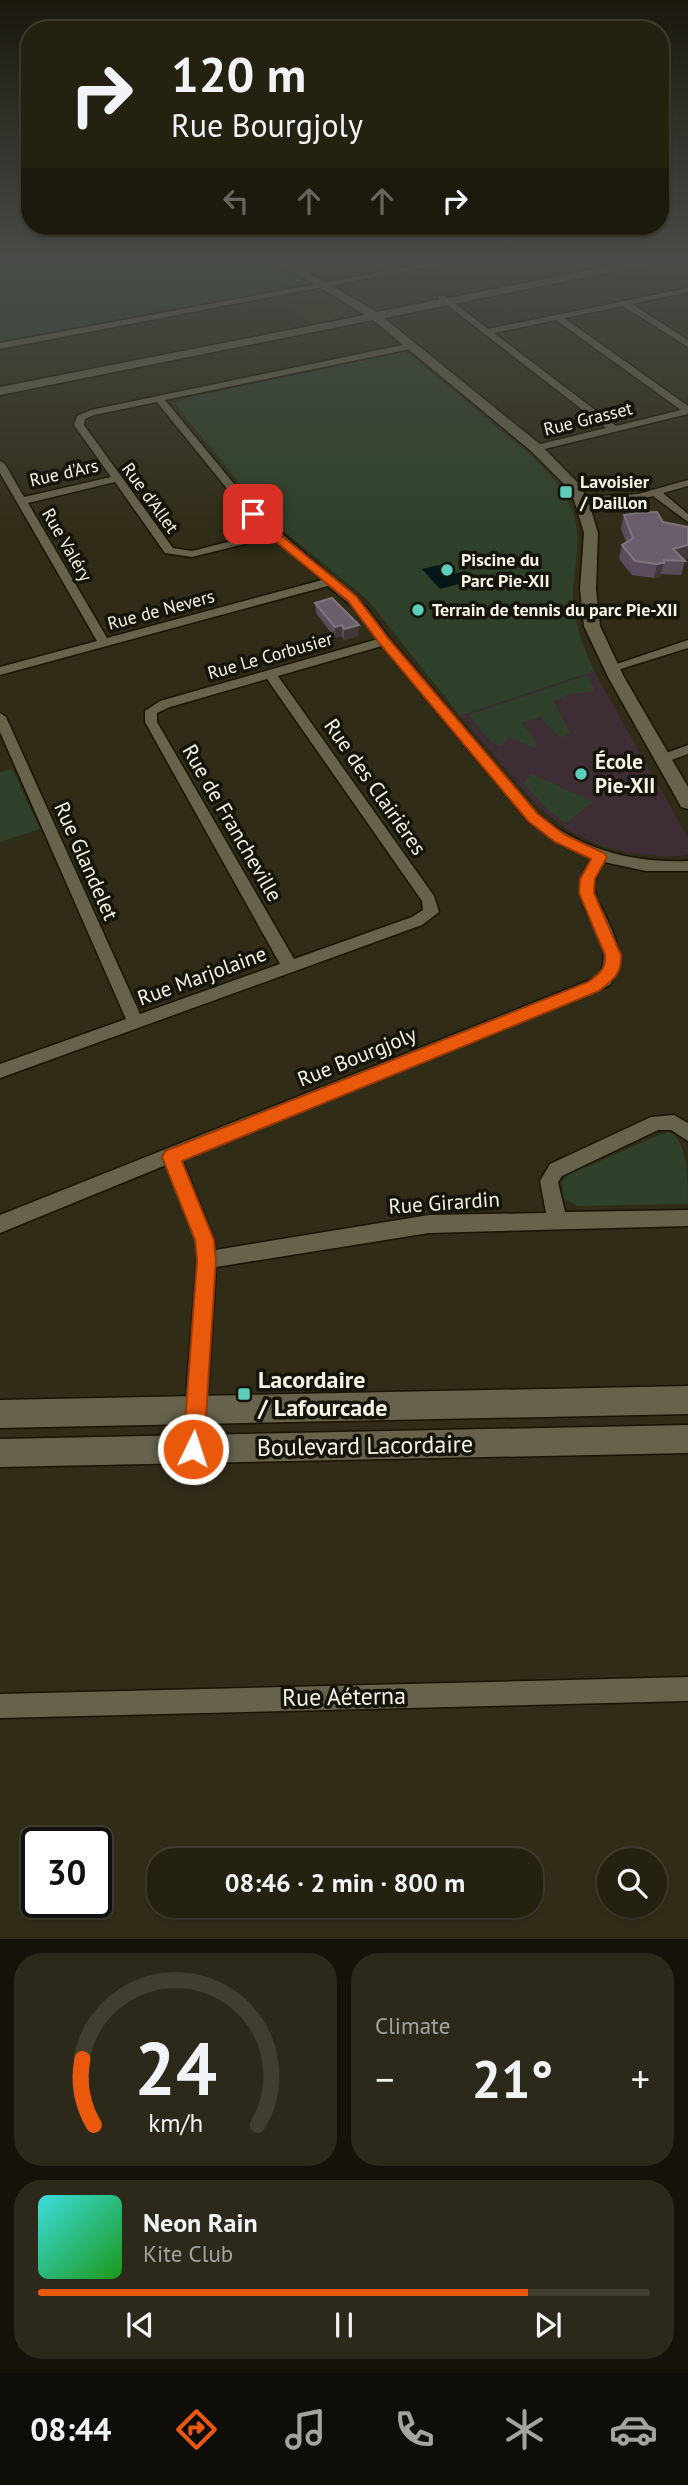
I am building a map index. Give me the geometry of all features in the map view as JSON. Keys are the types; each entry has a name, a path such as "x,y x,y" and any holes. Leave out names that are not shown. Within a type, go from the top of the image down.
{"main road":[{"path":"0,384 175,350"},
{"path":"0,391 193,350"},
{"path":"417,350 536,448 562,473 581,500 591,533 588,589 590,617 611,668 688,803"},
{"name":"Boulevard Lacordaire","path":"0,1414 688,1400"},
{"name":"Boulevard Lacordaire","path":"0,1453 688,1439"}],"street":[{"path":"391,350 159,399 253,514 362,609 385,642 533,818 560,839 599,857 646,866 688,866"},
{"path":"510,350 614,429"},
{"path":"604,350 688,410"},
{"name":"Rue d'Allet","path":"159,399 91,413 80,418 79,425 164,547 175,553 192,554 273,534"},
{"name":"Rue Grasset","path":"536,448 688,410"},
{"name":"Rue Valéry","path":"0,464 104,643"},
{"name":"Rue d'Ars","path":"21,500 115,479"},
{"path":"581,500 630,498 688,483"},
{"path":"655,492 688,519"},
{"name":"Rue de Nevers","path":"0,671 332,581"},
{"name":"Rue Le Corbusier","path":"165,704 385,642"},
{"path":"611,668 688,643"},
{"name":"Rue des Clairières","path":"270,674 429,900 431,912 417,921"},
{"name":"Rue de Francheville","path":"165,704 151,711 151,722 290,967"},
{"name":"Rue Glandelet","path":"0,717 136,1022"},
{"path":"663,759 688,749"},
{"name":"Rue Bourgjoly","path":"0,1224 604,981 611,974 613,955 586,886 599,857"},
{"name":"Rue Marjolaine","path":"0,1071 417,921"},
{"path":"556,1219 550,1181 556,1170 657,1122 674,1123 688,1133"},
{"path":"172,1157 205,1240 206,1260 193,1449"},
{"name":"Rue Girardin","path":"206,1260 429,1224 688,1218"},
{"name":"Rue Aéterna","path":"0,1706 688,1689"}],"shaded area":[{"path":"439,565 449,575 465,571 473,580 440,589 422,569"},
{"name":"École Pie-XII","path":"594,671 688,838 688,855 669,857 629,853 599,845 569,831 538,807 460,716"}],"green space":[{"path":"403,352 410,354 528,454 563,492 571,508 577,533 573,594 575,614 594,671 460,716 368,600 269,519 174,403"},
{"path":"587,675 595,691 565,695 566,698 553,700 570,733 560,738 540,717 521,723 537,742 536,749 510,737 501,746 492,743 469,715"},
{"path":"12,769 40,829 0,842 0,772"},
{"path":"532,774 593,802 566,823 550,812 523,783"},
{"path":"670,1132 676,1137 684,1153 688,1204 578,1206 563,1198 562,1181 568,1175"}],"building":[{"path":"657,512 663,522 688,527 688,545 673,549 685,561 664,560 664,563 657,564 635,561 622,545 633,538 624,515"},
{"path":"332,598 359,625 344,629 342,625 335,627 315,603"}],"place":[{"name":"Lavoisier / Daillon","path":"566,492"},
{"name":"Piscine du Parc Pie-XII","path":"447,570"},
{"name":"Terrain de tennis du parc Pie-XII","path":"418,610"},
{"name":"École Pie-XII","path":"581,774"},
{"name":"Lacordaire / Lafourcade","path":"244,1394"}],"route":[{"path":"193,1449 205,1278 205,1240 172,1157 594,986 611,974 614,965 613,955 586,886 599,857 560,839 533,818 385,642 352,598 273,534 253,514"}]}
